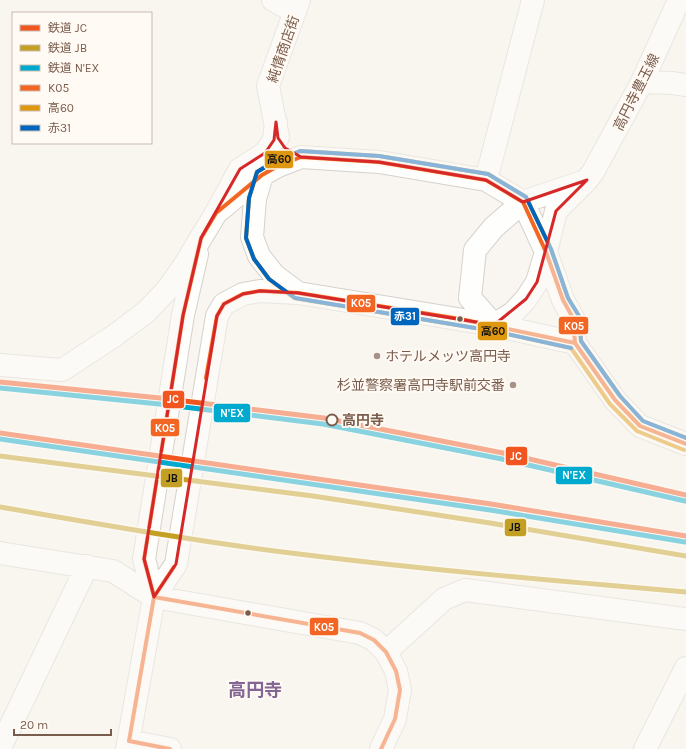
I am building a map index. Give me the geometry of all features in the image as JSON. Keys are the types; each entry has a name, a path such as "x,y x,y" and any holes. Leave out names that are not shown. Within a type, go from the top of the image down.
{"street":[{"path":"273,0 297,6"},
{"path":"486,180 533,0"},
{"name":"高円寺豊玉線","path":"494,325 513,313 526,299 537,282 556,211 593,172 642,82 679,0"},
{"name":"純情商店街","path":"297,6 268,86 278,138 286,148 301,157"},
{"path":"642,82 672,83 686,86"},
{"path":"0,366 62,370 114,336 146,312 167,290 184,266 216,213 240,169 265,153 274,140 276,122"},
{"path":"216,213 262,175 278,166 301,157 379,162 486,180 523,202 546,252 563,300 573,318 575,343 615,400 640,426 686,444"},
{"path":"262,175 256,199 252,237 259,256 274,275 298,293"},
{"path":"494,325 470,298 475,250 494,227 523,202 587,180"},
{"path":"154,596 144,559 183,315 200,238"},
{"path":"170,749 128,745 154,596 176,564 217,316 224,304 243,294 260,291 298,293 494,325 575,343"},
{"path":"0,553 113,571 154,596 360,633 374,640 386,652 396,671 400,690 392,749"},
{"path":"0,748 87,566"},
{"path":"386,652 444,599 465,590 686,619"},
{"path":"645,749 686,668"},
{"path":"381,749 395,719"}],"highlighted area":[{"path":"276,122 278,138 285,148 301,157 379,162 486,180 523,202 587,180 556,211 537,282 526,299 494,325 298,293 260,291 243,294 224,304 217,316 176,564 154,597 144,559 183,315 201,238 240,169 265,153 274,140"}],"rail line":[{"name":"JC","path":"0,382 160,398 324,418 503,453 686,495"},
{"name":"N'EX","path":"0,388 159,404 323,424 502,459 685,501"},
{"name":"JC","path":"0,433 491,504 686,536"},
{"name":"N'EX","path":"0,439 490,510 685,542"},
{"name":"JB","path":"0,456 313,496 490,523 686,556"},
{"name":"JB","path":"0,507 187,538 347,560 686,592"}],"transit line":[{"name":"高60","path":"637,431 610,404 571,348 493,331 294,298 269,279 254,259 246,238 249,198 257,172 275,161 300,151 379,156 488,174 526,197 551,249 568,298 579,316 581,341 620,396 643,421 686,438"},
{"name":"赤31","path":"571,348 493,331 295,298 269,279 254,259 246,238 249,198 257,172 275,161 300,151 379,156 488,174 526,197 551,249 568,298 579,316 581,341 620,396 643,421 686,438"},
{"name":"K05","path":"154,597 144,559 183,315 201,238 216,213 262,175 278,166 301,157 379,162 486,180 523,202 546,252 563,300 573,318 575,343 615,400 640,426 686,444"},
{"name":"K05","path":"206,378 217,316 224,304 243,294 260,291 298,293 460,319 575,343"},
{"name":"高60","path":"637,431 684,450"},
{"name":"K05","path":"170,749 129,741 154,597 174,567"},
{"name":"K05","path":"154,597 360,633 374,640 386,652 396,671 400,690 395,719 381,749"}],"place":[{"name":"ホテルメッツ高円寺","path":"377,356"},
{"name":"杉並警察署高円寺駅前交番","path":"513,385"},
{"name":"高円寺","path":"332,420"}],"district":[{"name":"高円寺","path":"255,690"}]}
